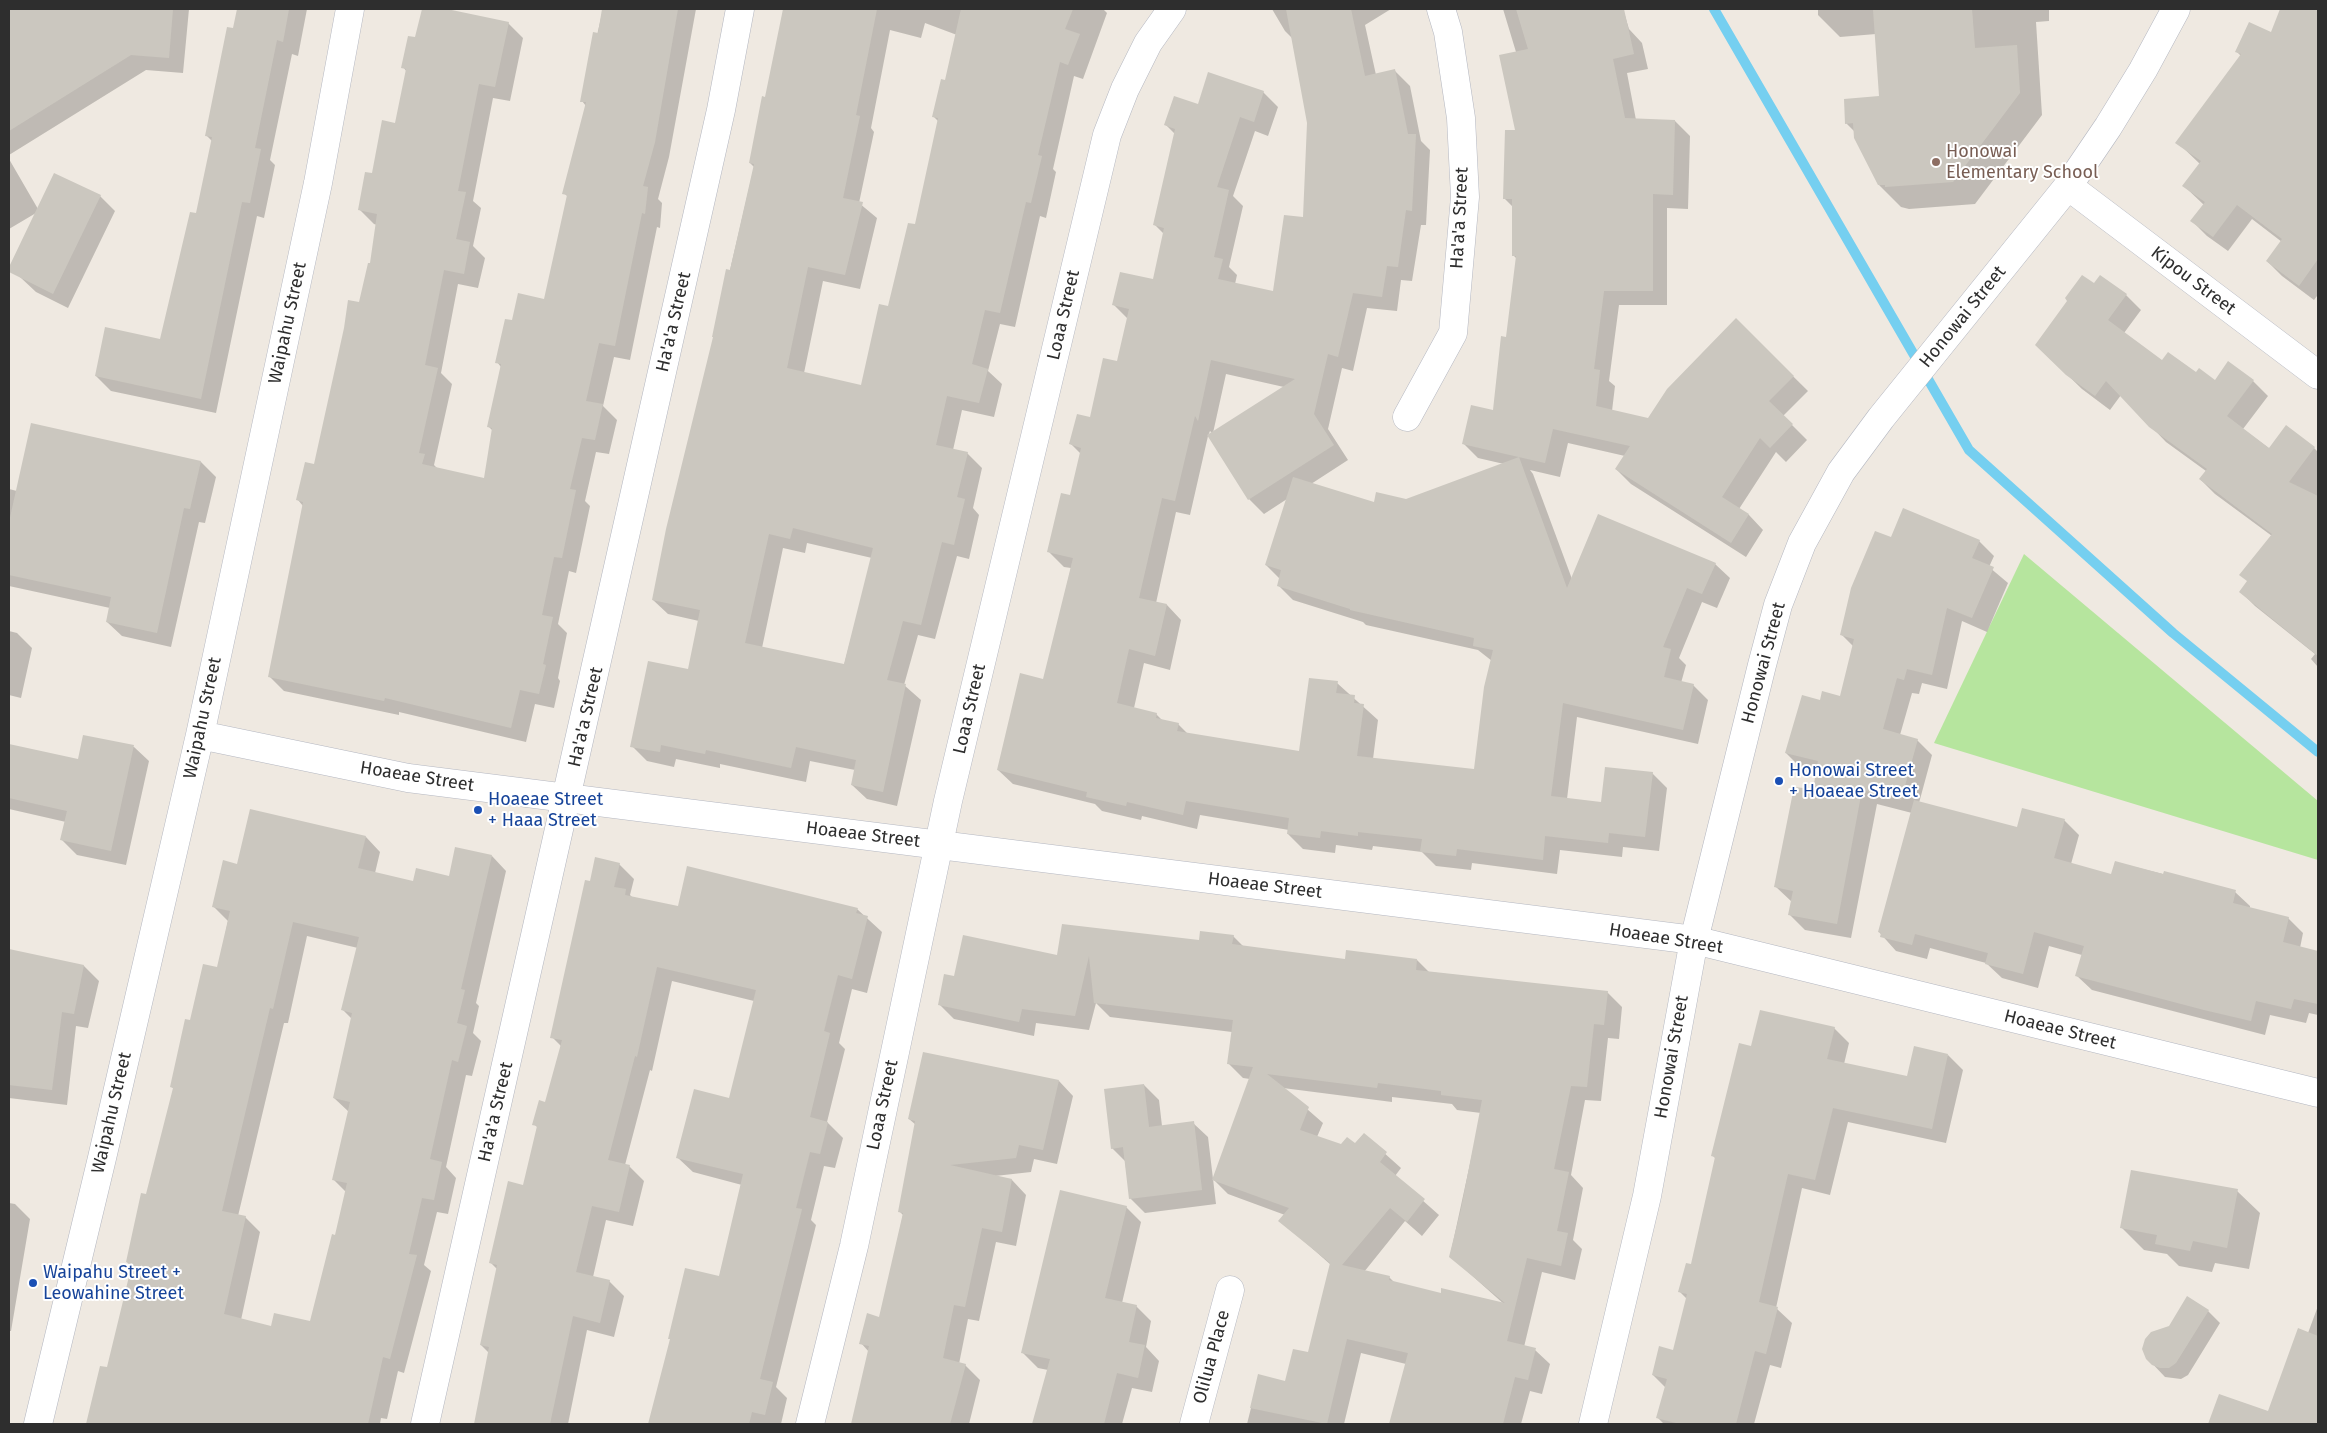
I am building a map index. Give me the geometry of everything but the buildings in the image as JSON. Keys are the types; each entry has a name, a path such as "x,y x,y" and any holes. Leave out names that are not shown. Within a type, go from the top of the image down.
{"street":[{"name":"Waipahu Street","path":"38,1424 200,735 318,182 350,9"},
{"name":"Ha'a'a Street","path":"425,1424 568,797 721,110 740,9"},
{"name":"Loaa Street","path":"810,1424 854,1246 938,844 1107,135 1125,89 1144,50 1172,9"},
{"name":"Ha'a'a Street","path":"1407,417 1453,333 1464,206 1461,118 1448,32 1441,9"},
{"name":"Honowai Street","path":"1593,1424 1647,1196 1694,940 1778,605 1802,543 1841,472 1881,418 2068,186 2138,78 2176,9"},
{"name":"Kipou Street","path":"2068,186 2318,374"},
{"name":"Hoaeae Street","path":"200,735 408,778 1694,940 2318,1093"},
{"name":"Olilua Place","path":"1194,1424 1230,1290"}],"green space":[{"path":"2024,554 2318,801 2318,860 1934,743"}],"waterway":[{"path":"1714,9 1969,450 2173,633 2318,752"}],"place":[{"name":"Honowai Elementary School","path":"1936,162"},
{"name":"Honowai Street + Hoaeae Street","path":"1779,781"},
{"name":"Hoaeae Street + Haaa Street","path":"478,810"},
{"name":"Waipahu Street + Leowahine Street","path":"33,1283"}]}
